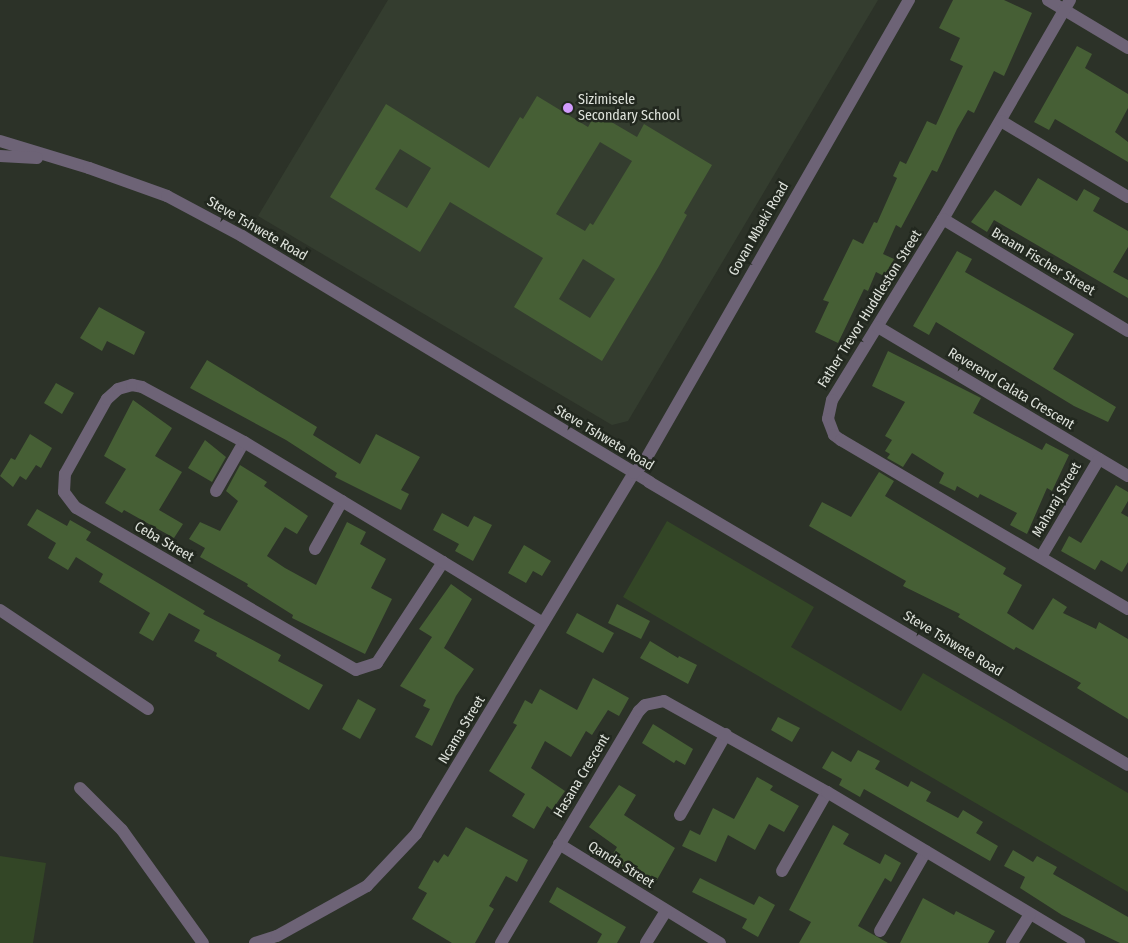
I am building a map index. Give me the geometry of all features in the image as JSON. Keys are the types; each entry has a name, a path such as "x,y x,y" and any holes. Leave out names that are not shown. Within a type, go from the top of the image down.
{"street":[{"name":"Govan Mbeki Road","path":"634,473 643,464 909,0"},
{"path":"1048,0 1067,5 1128,48"},
{"name":"Father Trevor Huddleston Street","path":"1067,5 943,219 832,400 828,419 834,435 1128,609"},
{"path":"1001,121 1128,197"},
{"name":"Steve Tshwete Road","path":"0,141 88,168 166,196 242,236 634,473 1128,765"},
{"name":"Steve Tshwete Road","path":"0,156 55,159"},
{"name":"Braam Fischer Street","path":"943,219 1128,330"},
{"name":"Reverend Calata Crescent","path":"878,327 1128,476"},
{"name":"Ceba Street","path":"443,562 377,663 356,670 76,508 64,492 65,474 107,399 118,389 132,384 151,390 244,442 443,562 543,623"},
{"path":"216,491 244,442"},
{"name":"Maharaj Street","path":"1042,557 1099,459"},
{"name":"Ncama Street","path":"255,943 278,939 367,886 416,834 634,473"},
{"path":"315,549 342,501"},
{"path":"0,610 148,709"},
{"name":"Hasana Crescent","path":"501,943 638,711 646,705 655,702 673,703 827,792 1079,943"},
{"path":"680,815 726,734"},
{"path":"80,788 122,830 203,943"},
{"path":"782,872 827,792"},
{"name":"Qanda Street","path":"559,844 720,943"},
{"path":"880,931 926,851"},
{"path":"646,943 666,911"},
{"path":"1012,943 1030,914"}],"shaded area":[{"name":"Sizimisele Secondary School","path":"388,0 878,0 628,421 612,425 258,216"}],"green space":[{"path":"667,521 814,607 791,647 901,711 923,673 1128,793 1128,892 623,597"},
{"path":"0,856 46,863 33,943 0,943"}],"building":[{"path":"953,0 1004,0 1032,13 1004,76 994,71 974,113 968,110 957,129 937,172 932,170 901,228 896,225 883,254 894,259 886,277 876,272 868,291 864,289 838,343 815,332 829,302 823,300 853,239 863,244 874,222 877,223 897,178 893,176 900,161 906,164 927,121 936,125 963,66 950,60 960,38 939,28"},
{"path":"1077,46 1092,54 1085,68 1128,94 1128,108 1115,132 1128,142 1128,162 1055,119 1049,130 1034,122"},
{"path":"537,96 588,127 596,113 637,137 644,124 712,165 684,213 687,215 659,266 602,361 514,307 543,258 450,202 420,252 330,197 386,104 489,168 520,117 523,119","holes":["600,142 632,161 593,225 590,223 585,231 556,214","400,149 431,168 407,208 375,189","583,259 615,279 590,318 559,299"]},
{"path":"1038,178 1077,201 1084,189 1100,198 1093,211 1128,231 1128,247 1113,272 1128,280 1128,298 994,220 987,232 971,222 995,190 1021,206"},
{"path":"957,251 972,259 965,272 1074,334 1053,369 1116,407 1108,422 1074,406 936,322 929,335 913,326"},
{"path":"99,307 145,332 134,355 107,341 102,351 80,338"},
{"path":"888,351 981,398 973,413 1042,450 1046,443 1069,455 1052,491 1047,488 1027,534 1010,525 1017,513 980,494 978,498 957,486 955,491 939,483 944,473 912,453 903,467 887,458 890,454 885,451 892,440 885,436 905,402 872,386"},
{"path":"207,360 317,427 313,435 360,464 376,434 420,457 401,490 409,494 401,510 335,477 337,473 286,440 190,388"},
{"path":"56,383 74,393 62,414 44,403"},
{"path":"133,400 172,428 155,456 182,472 159,510 183,524 174,538 124,510 122,513 105,503 126,469 104,456"},
{"path":"30,434 52,448 41,468 36,465 26,480 20,476 13,487 0,476 11,458 15,460"},
{"path":"205,440 226,457 212,482 188,468"},
{"path":"240,465 267,482 264,486 308,516 297,534 285,527 267,556 285,568 316,585 347,522 366,532 360,544 386,559 371,588 392,599 365,654 292,618 293,615 247,586 248,584 200,557 205,548 189,539 200,522 220,531 238,501 226,491"},
{"path":"879,472 894,481 885,496 1006,568 1003,574 1022,585 1007,613 1033,630 1053,598 1067,607 1063,613 1096,629 1099,622 1128,639 1128,719 1077,688 1081,683 1016,647 1014,650 958,617 960,614 903,586 906,581 809,526 822,502 851,517"},
{"path":"1116,485 1128,492 1128,501 1121,513 1128,517 1128,562 1122,572 1101,560 1095,570 1061,551 1069,536 1081,543"},
{"path":"37,509 67,526 70,520 91,532 86,540 205,611 203,614 281,655 278,661 323,685 309,710 216,656 217,653 194,641 200,630 169,613 153,641 139,633 150,613 99,582 103,574 76,557 68,570 48,558 56,543 27,525"},
{"path":"442,513 468,527 474,516 492,525 473,561 455,551 459,544 433,530"},
{"path":"524,545 551,561 542,576 533,571 526,583 508,573"},
{"path":"451,584 472,599 444,648 474,669 456,696 432,746 415,737 430,709 423,706 426,700 400,686 432,637 419,629"},
{"path":"617,604 650,621 641,639 608,623"},
{"path":"577,613 614,633 603,653 566,633"},
{"path":"650,641 678,658 679,656 697,665 688,684 640,658"},
{"path":"593,678 629,698 619,716 608,710 592,735 586,731 571,757 545,741 531,768 565,791 552,810 547,806 534,829 512,816 525,794 489,771 517,725 513,723 525,700 532,704 540,689 577,710"},
{"path":"358,699 376,709 360,739 342,729"},
{"path":"778,717 800,728 792,742 771,730"},
{"path":"653,724 693,749 685,765 676,760 674,763 642,743"},
{"path":"858,750 880,761 875,769 908,787 911,781 931,792 926,801 958,818 963,810 983,822 976,833 998,846 990,861 864,789 860,797 839,785 842,779 822,768 832,751 851,762"},
{"path":"757,777 773,786 770,790 799,806 784,832 769,824 755,850 728,835 716,862 682,846 690,830 700,835 713,808 734,819"},
{"path":"619,785 636,795 624,815 675,848 654,885 610,859 617,847 589,827"},
{"path":"833,825 849,834 843,844 880,864 885,854 901,863 891,882 885,878 858,926 888,943 799,943 811,922 789,910"},
{"path":"466,827 528,860 517,882 506,876 489,906 494,909 475,943 452,943 412,919 427,893 418,888 434,860 438,863 444,854 448,857"},
{"path":"1013,850 1033,862 1037,856 1057,867 1053,874 1128,917 1128,943 1120,943 1062,915 1020,888 1025,877 1004,866"},
{"path":"700,878 754,905 759,896 775,905 758,937 742,928 747,919 692,892"},
{"path":"557,887 626,927 617,943 597,943 602,934 549,902"},
{"path":"923,898 954,915 956,911 995,931 988,943 900,943"}],"place":[{"name":"Sizimisele Secondary School","path":"568,108"}]}
